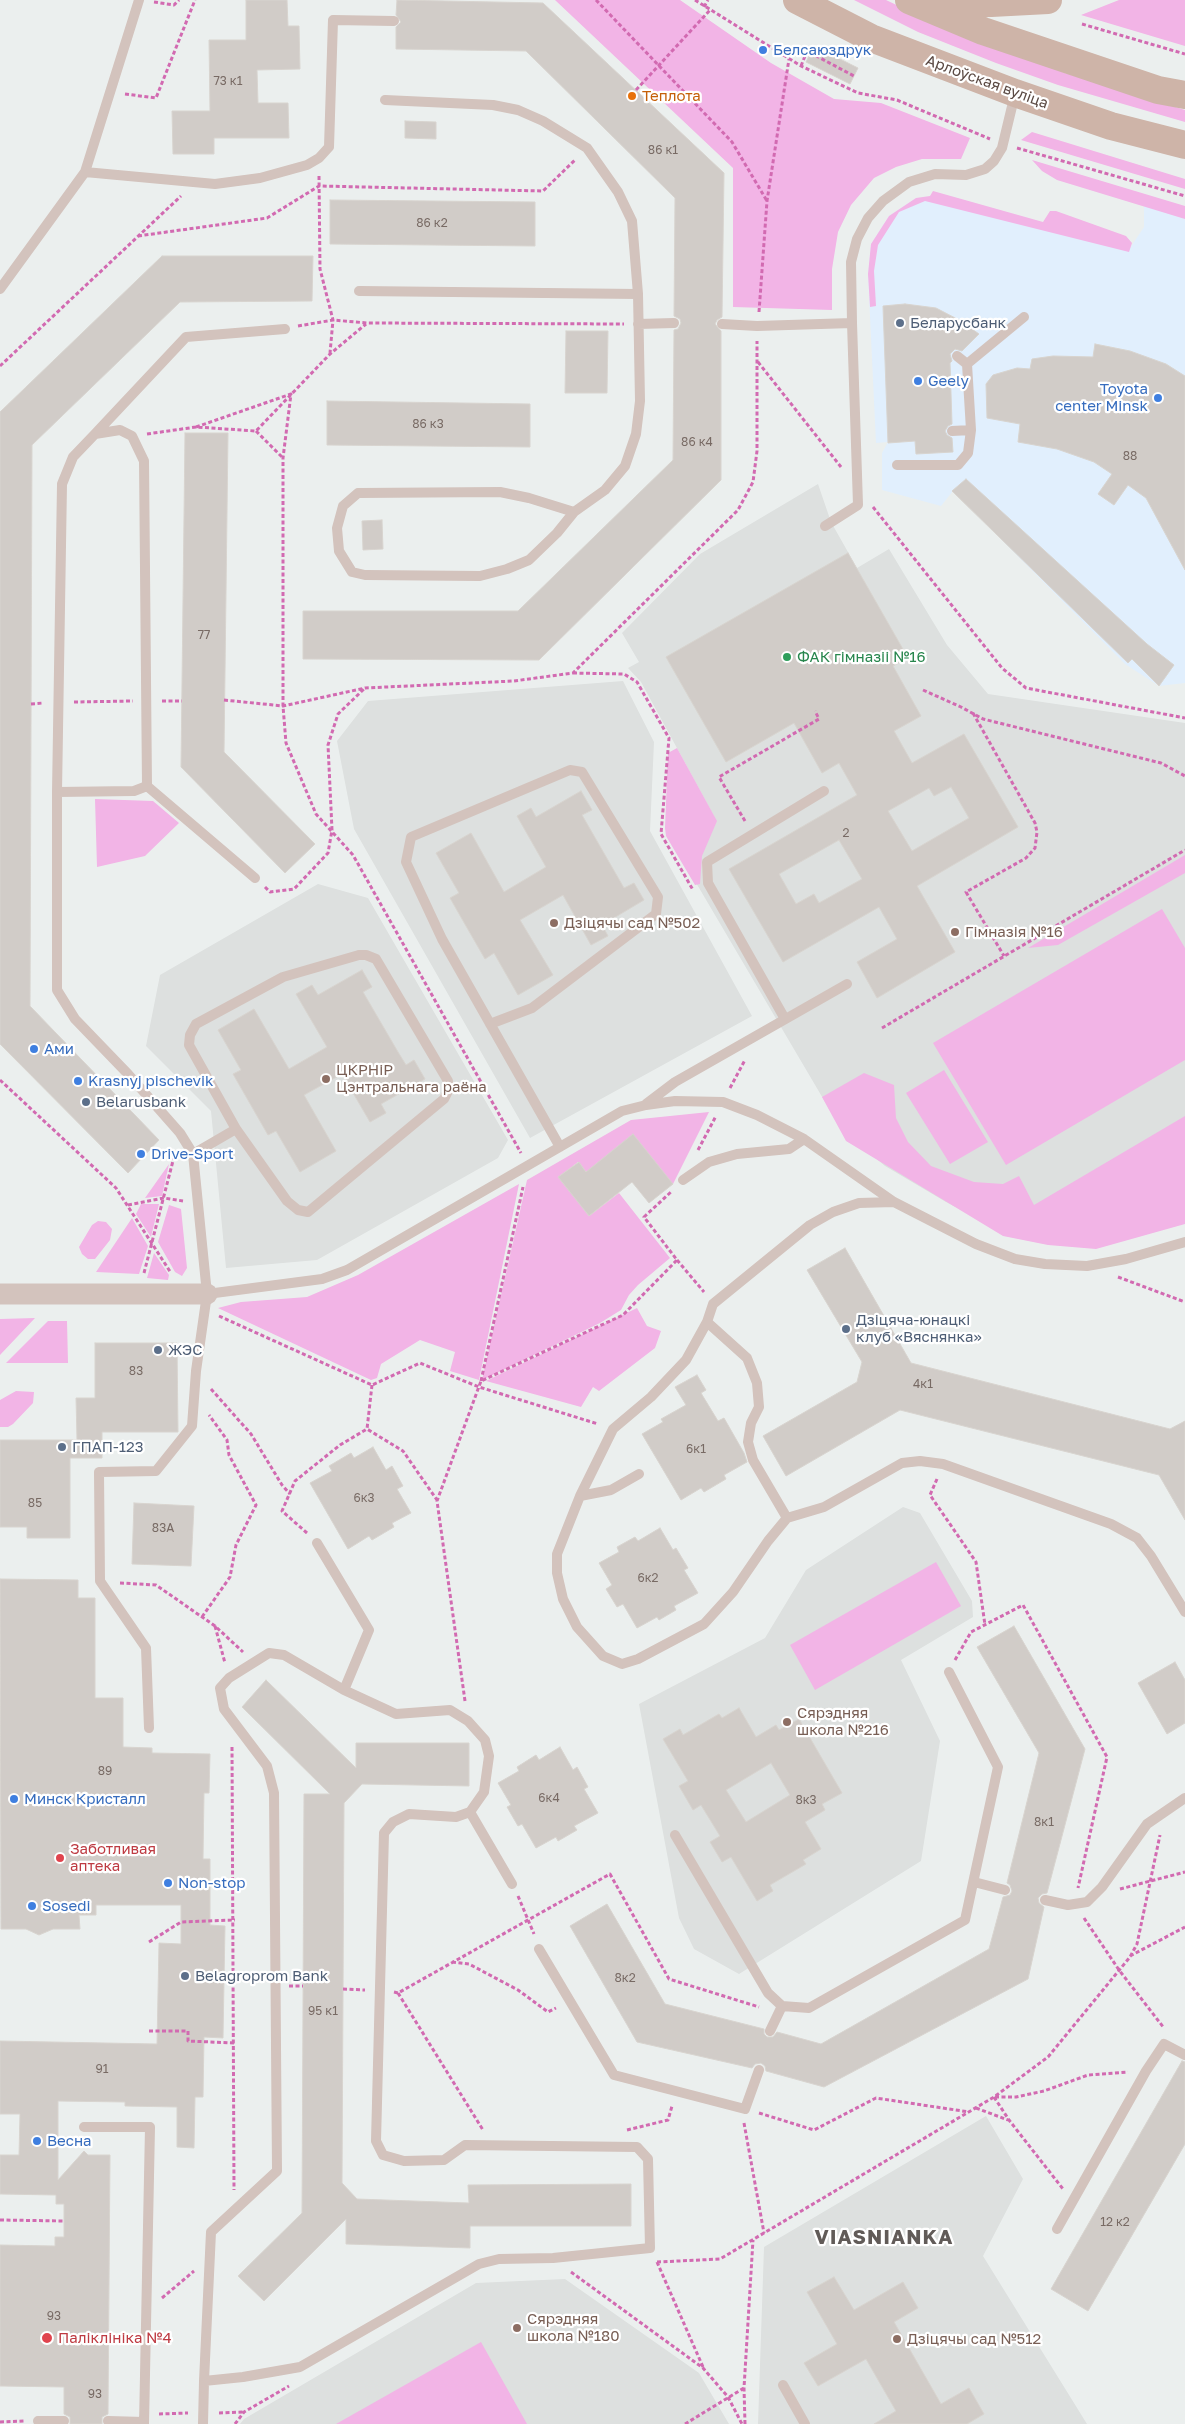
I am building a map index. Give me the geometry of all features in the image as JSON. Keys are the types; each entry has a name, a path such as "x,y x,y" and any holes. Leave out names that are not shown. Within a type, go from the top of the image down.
{"main road":[{"name":"Арлоўская вуліца","path":"797,0 871,38 1015,94 1111,126 1185,145"},
{"path":"909,0 984,31 1158,90 1185,95"},
{"path":"930,0 991,4 1048,0"}],"street":[{"path":"0,1294 207,1294"}],"lane":[{"path":"0,289 85,172 139,0"},
{"path":"85,172 214,184 260,178 307,165 319,158 329,146 333,20 394,22"},
{"path":"825,526 858,504 851,262 857,239 864,225 883,201 910,182 935,174 966,175 985,169 994,161 1003,144 1015,94"},
{"path":"385,100 493,105 518,110 543,122 587,148 618,192 632,221 638,294 640,401 636,434 625,466 605,490 574,512 557,533 529,560 507,570 480,576 365,575 352,572 339,551 337,528 343,506 358,493 500,492 529,498 574,512"},
{"path":"359,291 638,294"},
{"path":"967,364 1024,317"},
{"path":"638,324 674,323"},
{"path":"722,324 757,326 852,323"},
{"path":"148,1728 146,1648 100,1581 99,1472 156,1471 192,1426 196,1371 207,1294 193,1154 180,1133 128,1074 74,1019 57,990 57,792 62,484 73,457 186,337 285,329"},
{"path":"897,465 958,465 968,453 971,430 967,364 957,356"},
{"path":"95,434 120,430 132,436 144,461 147,786 255,878"},
{"path":"952,431 971,430"},
{"path":"490,1024 532,1008 656,914 658,897 582,772 570,770 410,837 406,862 442,939 560,1148"},
{"path":"57,792 134,791 147,786"},
{"path":"785,1019 708,883 707,862 824,791"},
{"path":"359,955 366,955 376,959 448,1081 448,1091 444,1099 308,1212 298,1210 287,1201 236,1129 189,1045 190,1035 196,1024 283,977 359,955"},
{"path":"646,1105 675,1082 847,984"},
{"path":"207,1294 322,1279 347,1270 622,1111 674,1101 723,1102 757,1115 804,1139 894,1202 976,1244 1015,1259 1045,1264 1087,1266 1126,1259 1185,1242"},
{"path":"193,1154 236,1129"},
{"path":"684,1180 709,1162 737,1154 790,1149 804,1139"},
{"path":"894,1202 859,1203 834,1212 810,1225 714,1304 707,1322 686,1360 651,1397 613,1428 580,1496 557,1554 557,1573 563,1599 578,1627 603,1656 622,1664 638,1659 704,1624 733,1592 768,1540 787,1518 824,1507 902,1463 920,1461 943,1464 1111,1524 1137,1538 1151,1556 1185,1612"},
{"path":"707,1322 746,1358 757,1383 759,1407 751,1423 748,1442 753,1460 787,1518"},
{"path":"580,1496 611,1490 638,1474"},
{"path":"317,1542 369,1630 344,1690"},
{"path":"204,2381 243,2378 300,2367 479,2264 499,2258 553,2258 650,2248 648,2159 637,2147 464,2145 444,2160 404,2161 382,2155 376,2141 384,1833 393,1822 409,1814 456,1817 470,1812 484,1792 489,1756 485,1740 468,1721 450,1710 396,1714 344,1690 284,1655 269,1653 229,1678 220,1688 224,1709 267,1766 274,1793 276,2171 211,2232 204,2381 204,2424"},
{"path":"780,2010 809,2008 964,1920 998,1768 949,1672"},
{"path":"1045,1900 1068,1905 1087,1902 1102,1888 1147,1824 1185,1798"},
{"path":"470,1812 512,1884"},
{"path":"675,1835 768,1993 780,2010"},
{"path":"974,1882 1005,1890"},
{"path":"539,1949 614,2075 743,2109 759,2070"},
{"path":"770,2031 780,2010"},
{"path":"1057,2229 1146,2071 1164,2044 1185,2055"},
{"path":"84,2127 150,2127 144,2423 108,2421"},
{"path":"783,2385 805,2424"},
{"path":"38,2421 64,2421"}],"path":[{"path":"154,0 152,2 174,5 179,0"},
{"path":"125,95 156,98 195,0"},
{"path":"596,0 732,142 767,202"},
{"path":"695,0 801,66 858,92 897,100 1003,144 1185,196"},
{"path":"704,7 708,0"},
{"path":"636,90 710,10"},
{"path":"1082,24 1185,54"},
{"path":"801,66 807,51 854,76"},
{"path":"138,236 267,218 319,186 543,191 587,148"},
{"path":"319,158 320,269 333,320 330,354"},
{"path":"0,366 196,182"},
{"path":"285,329 333,320 367,323 638,324"},
{"path":"256,431 330,354 367,323"},
{"path":"757,360 1002,668 1026,688 1185,718"},
{"path":"132,436 196,427 291,394"},
{"path":"291,394 284,458 283,706 286,743 316,814 353,855 528,1165 480,1381 437,1500"},
{"path":"196,427 256,431 284,458"},
{"path":"573,673 624,674 637,682 669,738 661,834 694,893"},
{"path":"255,878 270,892 294,889 328,853 332,830 328,745 338,714 365,688"},
{"path":"923,690 983,719 1161,763 1185,776"},
{"path":"31,704 147,700 182,701"},
{"path":"752,835 719,777 819,719 815,711"},
{"path":"973,713 1035,823 1037,832 1035,848 1026,858 966,892 1004,956"},
{"path":"882,1028 1185,850"},
{"path":"138,1295 180,1133"},
{"path":"684,1180 644,1218 714,1304"},
{"path":"128,1205 164,1198 199,1204"},
{"path":"480,1381 623,1315 677,1260"},
{"path":"1087,1266 1185,1302"},
{"path":"196,1371 251,1434 282,1486 290,1494"},
{"path":"367,1429 372,1385"},
{"path":"194,1395 227,1440 229,1455 256,1505 236,1545 230,1577 202,1617"},
{"path":"317,1542 282,1511 295,1482 340,1445 367,1429"},
{"path":"367,1429 403,1450 437,1500 468,1721"},
{"path":"943,1464 930,1495 976,1562 986,1625"},
{"path":"100,1581 156,1585 215,1626 255,1663"},
{"path":"949,1672 971,1632 1023,1605 1107,1757 1074,1904 1119,1970 1185,2055"},
{"path":"215,1626 229,1678"},
{"path":"232,1744 235,1920 235,2210"},
{"path":"647,2262 720,2259 994,2097 1048,2057 1130,1957 1137,1944 1165,1811"},
{"path":"1087,1902 1110,1892 1185,1872"},
{"path":"492,2145 398,1992 610,1874 669,1979 780,2010"},
{"path":"512,1884 530,1919 539,1949"},
{"path":"149,1942 181,1922 235,1920"},
{"path":"1130,1957 1185,1927"},
{"path":"452,1962 469,1964 518,1990 548,2012 570,2001"},
{"path":"149,2031 188,2031 188,2041 234,2043"},
{"path":"994,2097 1016,2097 1044,2091 1088,2075 1146,2071"},
{"path":"994,2097 1009,2120 1072,2201"},
{"path":"764,2233 743,2109 814,2130 876,2098 969,2112"},
{"path":"976,2108 1009,2120"},
{"path":"628,2130 668,2120"},
{"path":"0,2220 64,2221"},
{"path":"744,2424 744,2388 753,2240"},
{"path":"145,2312 210,2258"},
{"path":"553,2258 703,2368 728,2397 744,2424"},
{"path":"657,2262 703,2368"},
{"path":"685,2424 744,2388"},
{"path":"0,2422 38,2421"}],"shaded area":[{"path":"555,0 680,0 771,63 834,99 881,103 970,138 961,159 922,159 896,167 874,178 851,205 838,232 832,269 832,310 733,307 733,168"},
{"path":"854,0 886,0 926,19 1065,73 1185,110 1185,122 1058,85 996,63 918,32"},
{"path":"1119,0 1185,0 1185,46 1081,15"},
{"path":"1032,132 1185,179 1185,189 1021,140"},
{"path":"1032,160 1185,206 1185,219 1057,180 1042,171"},
{"path":"933,191 1043,222 1050,211 1056,211 1126,236 1132,243 1129,252 925,201 899,212 878,245 874,271 876,306 870,307 868,274 871,244 889,216 916,198 930,196"},
{"path":"916,198 1130,248 1144,227 1144,205 1185,219 1185,683 1159,686 1125,664 953,491 941,506 882,490 882,453 888,442 876,443 868,274 871,244 889,216"},
{"name":"Гімназія №16","path":"818,484 831,522 857,568 889,549 947,645 988,694 1185,723 1185,1219 1005,1233 946,1202 885,1166 841,1129 672,842 714,816 641,682 628,668 639,662 622,633 700,554"},
{"name":"Дзіцячы сад №502","path":"623,681 654,742 650,831 752,1016 530,1138 354,829 337,741 368,701"},
{"path":"677,748 717,821 702,856 700,884 695,885 666,836 668,753"},
{"path":"95,799 153,801 179,823 145,856 97,867"},
{"path":"1185,855 1185,873 1058,945 1028,948"},
{"name":"ЦКРНіР Цэнтральнага раёна","path":"318,884 368,898 508,1140 498,1158 317,1260 226,1268 211,1111 146,1046 160,975"},
{"path":"1162,909 1185,948 1185,1060 1006,1165 933,1043"},
{"path":"944,1070 988,1142 950,1164 906,1093"},
{"path":"864,1073 894,1085 896,1118 908,1142 931,1166 974,1182 1003,1184 1019,1176 1034,1205 1185,1116 1185,1224 1096,1249 1048,1245 1003,1236 846,1141 822,1097"},
{"path":"709,1112 673,1184 586,1172 578,1162 559,1177 589,1216 619,1193 670,1258 638,1285 629,1295 621,1310 600,1323 482,1380 527,1180 631,1120"},
{"path":"169,1164 162,1196 145,1198"},
{"path":"519,1184 479,1380 450,1371 455,1352 420,1340 381,1364 377,1378 371,1380 218,1308 241,1302 307,1297 358,1275"},
{"path":"141,1204 159,1204 151,1237 136,1214"},
{"path":"169,1205 181,1209 187,1268 182,1276 175,1272 158,1242"},
{"path":"132,1218 148,1246 139,1274 96,1272"},
{"path":"98,1221 106,1222 112,1229 110,1240 95,1259 88,1259 82,1254 79,1247 92,1225"},
{"path":"154,1253 169,1275 168,1280 147,1278"},
{"path":"637,1308 647,1326 661,1331 655,1348 599,1391 593,1387 581,1407 486,1381"},
{"path":"35,1318 0,1355 0,1319"},
{"path":"48,1321 67,1321 68,1363 6,1363"},
{"path":"16,1391 34,1392 33,1403 13,1424 8,1427 0,1427 0,1400"},
{"name":"Сярэдняя школа №216","path":"903,1507 920,1513 972,1601 973,1617 901,1660 940,1741 921,1861 739,1974 694,1949 679,1918 639,1704 765,1638 806,1570"},
{"path":"936,1562 961,1606 815,1690 790,1645"},
{"name":"Дзіцячы сад №512","path":"986,2116 1023,2179 983,2256 1087,2424 758,2424 764,2247"},
{"name":"Сярэдняя школа №180","path":"565,2279 699,2373 729,2424 240,2424 244,2419 476,2283"},
{"path":"481,2342 527,2424 336,2424"}],"building":[{"path":"246,0 287,0 288,26 299,26 300,69 257,70 258,103 288,103 289,138 214,138 214,154 173,154 172,111 210,111 209,40 246,40"},
{"path":"397,0 543,3 724,173 722,317 715,324 721,331 721,480 539,660 303,659 303,611 518,611 673,460 674,330 678,329 681,323 680,319 674,316 675,198 526,51 396,49 396,27 401,22 396,15"},
{"path":"814,46 858,68 850,84 806,62"},
{"path":"405,121 436,122 436,139 405,138"},
{"path":"330,200 535,202 535,246 330,244"},
{"path":"162,256 313,256 312,301 180,302 32,445 30,1006 159,1140 128,1173 0,1044 0,412"},
{"name":"Geely","path":"905,304 936,308 961,321 979,334 962,351 955,349 950,354 952,361 950,363 952,424 945,431 952,438 953,452 916,454 915,441 888,443 883,306"},
{"path":"566,331 608,331 607,393 565,393"},
{"path":"1095,344 1130,351 1166,364 1185,376 1185,570 1146,498 1128,485 1114,505 1098,494 1112,474 1094,462 1057,449 1018,442 1020,424 987,418 986,384 993,375 1017,368 1030,369 1032,359 1053,356 1093,357"},
{"path":"327,401 530,404 530,447 327,445"},
{"path":"185,433 228,433 224,752 315,844 285,873 181,767"},
{"path":"966,479 1147,644 1174,665 1159,686 1132,659 1128,663 952,491"},
{"path":"382,520 383,549 363,550 362,521"},
{"path":"848,553 908,658 893,666 921,716 894,731 912,763 964,734 1018,827 917,886 955,952 877,998 857,962 897,939 879,907 783,962 729,869 857,795 839,763 822,773 794,723 726,762 666,657","holes":["951,787 969,818 912,851 888,811 929,788 934,796","839,840 862,879 819,903 814,894 796,904 779,874"]},
{"path":"581,791 592,810 582,815 624,888 634,883 644,900 602,925 608,936 591,945 563,895 520,920 553,975 518,995 494,953 485,959 450,898 459,893 436,853 471,833 504,892 546,867 517,816 531,808 536,817"},
{"path":"362,970 372,987 363,992 406,1065 414,1060 425,1079 381,1104 386,1113 370,1122 342,1074 304,1095 336,1151 300,1172 276,1131 268,1135 233,1074 241,1070 218,1030 254,1009 289,1069 327,1047 296,994 312,985 318,995"},
{"path":"633,1134 673,1184 649,1203 632,1182 589,1216 558,1177 579,1162 586,1172"},
{"path":"845,1248 911,1363 1170,1429 1185,1421 1185,1520 1159,1475 900,1410 786,1476 763,1436 857,1382 862,1362 807,1270"},
{"path":"95,1343 177,1343 178,1432 102,1432 102,1458 70,1458 70,1538 27,1538 27,1527 0,1527 0,1440 77,1440 76,1398 95,1398"},
{"path":"697,1375 706,1390 701,1393 718,1421 724,1418 744,1453 747,1462 724,1475 726,1479 704,1492 701,1488 681,1500 642,1434 663,1422 661,1419 686,1405 675,1387"},
{"path":"373,1447 386,1470 392,1466 403,1486 397,1489 411,1513 392,1523 394,1527 372,1540 369,1536 348,1549 310,1483 332,1471 329,1466 351,1453 354,1458"},
{"path":"134,1503 194,1506 191,1566 132,1564"},
{"path":"660,1528 673,1550 676,1548 688,1568 684,1570 698,1593 674,1606 676,1610 659,1620 657,1617 637,1628 623,1604 617,1607 606,1589 612,1585 599,1563 619,1552 617,1547 635,1537 638,1541"},
{"path":"0,1579 78,1580 78,1598 95,1598 95,1698 123,1698 123,1747 152,1748 152,1753 210,1754 209,1793 204,1793 203,1859 210,1859 210,1925 225,1926 223,2038 204,2037 203,2097 195,2097 194,2148 177,2147 177,2107 125,2106 125,2102 58,2101 58,2180 84,2151 88,2155 110,2155 108,2414 102,2417 102,2424 70,2424 70,2417 64,2414 64,2387 0,2386 0,2245 55,2246 55,2237 64,2237 64,2204 56,2204 56,2195 0,2194 0,2155 19,2155 20,2114 0,2114 0,2041 157,2044 159,1943 181,1944 181,1905 96,1905 96,1915 79,1915 80,1929 53,1929 39,1935 26,1929 1,1929"},
{"path":"1014,1626 1085,1749 1047,1893 1042,1894 1038,1898 1039,1903 1044,1907 1028,1979 824,2087 766,2071 765,2066 761,2063 755,2064 752,2068 637,2042 570,1926 607,1904 665,2004 764,2029 764,2034 767,2037 773,2037 777,2032 821,2044 989,1949 1003,1897 1010,1895 1012,1891 1007,1883 1039,1753 977,1647"},
{"path":"1175,1662 1185,1680 1185,1723 1167,1734 1138,1683"},
{"path":"266,1680 356,1768 356,1743 469,1743 469,1786 362,1784 344,1803 342,2183 357,2199 469,2203 468,2185 631,2184 631,2226 470,2226 470,2248 346,2244 346,2219 264,2301 238,2276 302,2213 304,1794 330,1794 242,1707"},
{"path":"739,1708 756,1737 776,1725 779,1730 799,1719 842,1793 822,1804 825,1810 805,1822 821,1849 803,1860 806,1864 770,1885 773,1891 757,1901 731,1857 722,1862 710,1842 720,1836 701,1805 693,1810 679,1786 688,1781 663,1739 680,1729 683,1735 719,1714 722,1718","holes":["771,1763 790,1795 746,1822 726,1790"]},
{"path":"560,1747 573,1770 577,1767 588,1787 584,1789 598,1813 574,1826 577,1830 558,1841 556,1837 536,1848 522,1824 518,1826 507,1807 511,1805 498,1783 519,1771 517,1767 536,1755 539,1760"},
{"path":"1182,2061 1185,2062 1185,2144 1088,2311 1051,2289"},
{"path":"834,2277 854,2310 903,2282 918,2308 894,2322 941,2404 969,2388 984,2414 967,2424 874,2424 896,2411 866,2359 818,2386 804,2363 837,2344 807,2292"}],"place":[{"name":"Белсаюздрук","path":"763,50"},
{"name":"Теплота","path":"632,96"},
{"name":"Беларусбанк","path":"900,323"},
{"name":"Geely","path":"918,381"},
{"name":"Toyota center Minsk","path":"1158,398"},
{"name":"ФАК гімназіі №16","path":"787,657"},
{"name":"Дзіцячы сад №502","path":"554,923"},
{"name":"Гімназія №16","path":"955,932"},
{"name":"Ами","path":"34,1049"},
{"name":"ЦКРНіР Цэнтральнага раёна","path":"326,1079"},
{"name":"Krasnyj pischevik","path":"78,1081"},
{"name":"Belarusbank","path":"86,1102"},
{"name":"Drive-Sport","path":"141,1154"},
{"name":"Дзіцяча-юнацкі клуб «Вяснянка»","path":"846,1329"},
{"name":"ЖЭС","path":"158,1350"},
{"name":"ГПАП-123","path":"62,1447"},
{"name":"Сярэдняя школа №216","path":"787,1722"},
{"name":"Минск Кристалл","path":"14,1799"},
{"name":"Заботливая аптека","path":"60,1858"},
{"name":"Non-stop","path":"168,1883"},
{"name":"Sosedi","path":"32,1906"},
{"name":"Belagroprom Bank","path":"185,1976"},
{"name":"Весна","path":"37,2141"},
{"name":"Сярэдняя школа №180","path":"517,2328"},
{"name":"Паліклініка №4","path":"47,2338"},
{"name":"Дзіцячы сад №512","path":"897,2339"}],"district":[{"name":"VIASNIANKA","path":"884,2238"}]}
